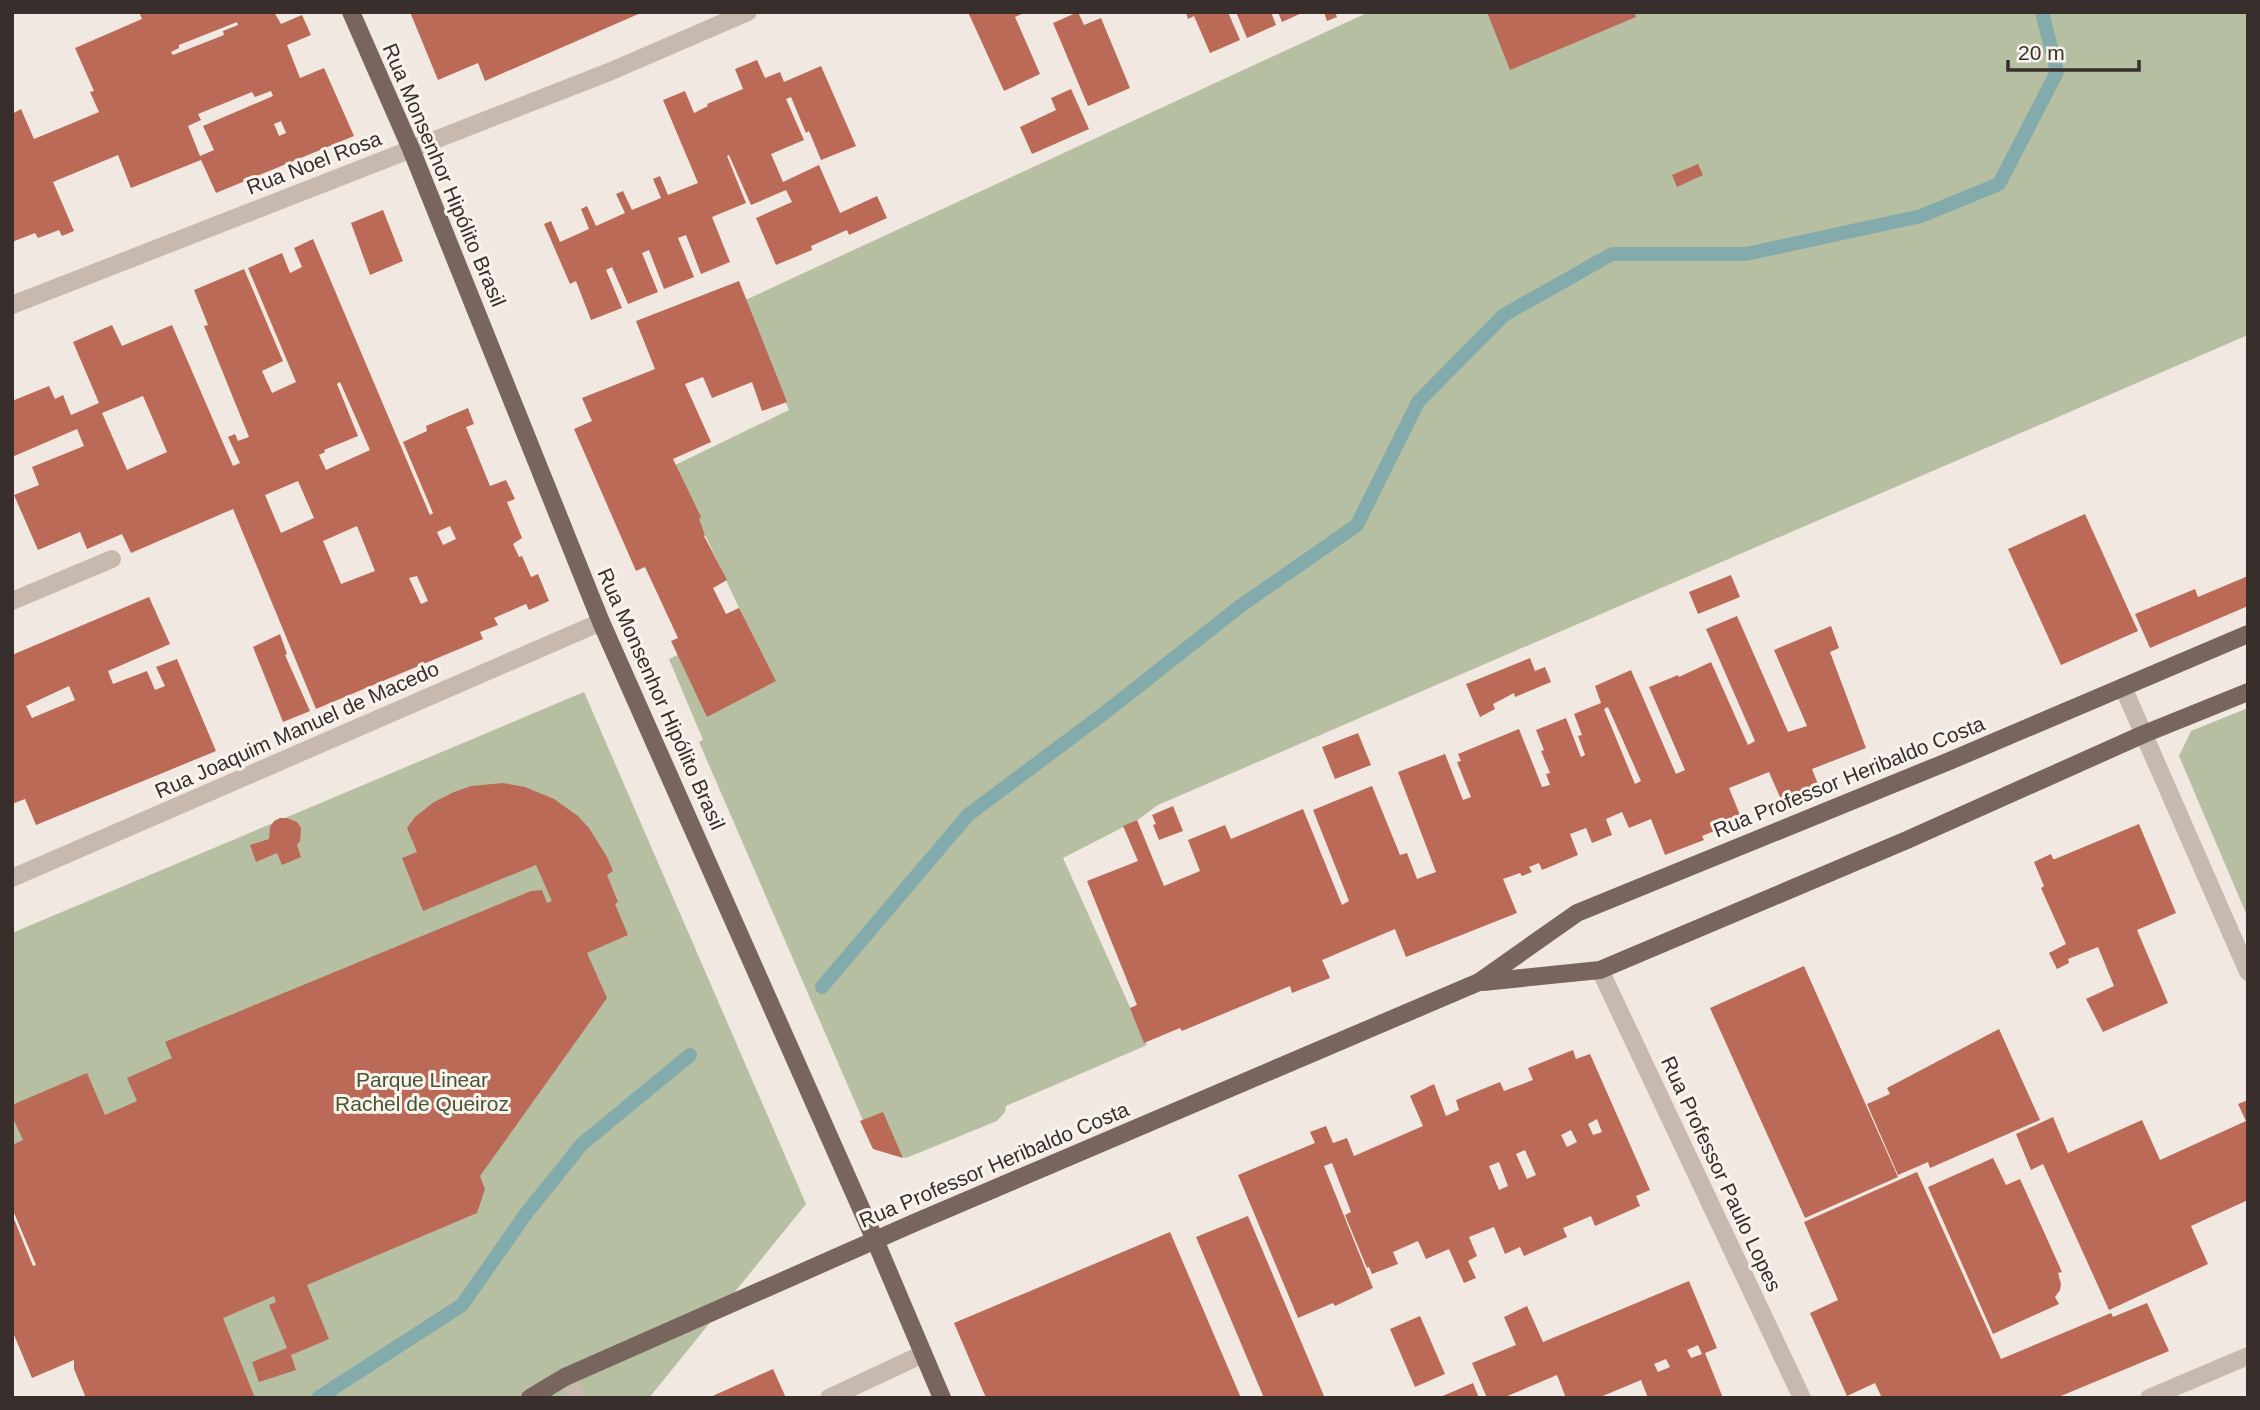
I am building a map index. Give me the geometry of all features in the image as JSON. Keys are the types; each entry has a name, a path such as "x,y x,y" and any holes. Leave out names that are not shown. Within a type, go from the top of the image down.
{"main road":[{"name":"Rua Monsenhor Hipólito Brasil","path":"351,12 411,149 601,622 875,1240 942,1398"},
{"name":"Rua Professor Heribaldo Costa","path":"530,1398 565,1377 875,1240 1479,982 1577,913 1935,768 2248,634"},
{"name":"Rua Professor Heribaldo Costa","path":"1479,982 1600,970 1907,840 2144,734 2248,692"}],"street":[{"name":"Rua Noel Rosa","path":"12,304 609,72 716,18 748,12"},
{"path":"12,601 112,559"},
{"name":"Rua Joaquim Manuel de Macedo","path":"12,878 601,622"},
{"path":"2123,687 2248,972"},
{"name":"Rua Professor Paulo Lopes","path":"1600,970 1802,1398"},
{"path":"829,1398 923,1353"},
{"path":"2149,1398 2248,1356"},
{"path":"565,1377 577,1398"}],"green space":[{"path":"1369,12 2248,12 2248,335 1158,805 1139,819 1063,858 1147,1045 1006,1106 1005,1112 997,1121 906,1158 878,1150 699,742 703,740 669,659 746,623 673,466 789,410 741,302"},
{"name":"Parque Linear Rachel de Queiroz","path":"584,692 806,1204 649,1398 99,1398 12,1190 12,933"},
{"path":"2248,708 2248,918 2179,756 2191,731"}],"building":[{"path":"139,12 274,12 281,24 302,15 311,35 287,45 300,78 324,68 354,136 216,193 201,160 131,188 118,155 53,182 74,231 62,236 59,230 38,238 35,233 12,242 12,114 21,109 34,139 99,112 90,92 94,91 75,48 142,19","holes":["237,22 238,25 223,31 224,35 173,55 171,52 179,48 179,45","271,91 273,96 203,126 214,150 200,156 188,126 201,120 198,114 252,92 255,97","281,121 286,133 279,136 274,124"]},
{"path":"410,12 643,12 485,81 478,63 438,80"},
{"path":"968,12 1026,12 1015,17 1040,74 1004,91"},
{"path":"1078,12 1084,25 1101,18 1130,88 1088,106 1053,23"},
{"path":"1186,12 1228,12 1240,40 1210,53 1194,16 1188,19"},
{"path":"1236,12 1271,12 1276,25 1247,38"},
{"path":"1278,12 1304,12 1282,22"},
{"path":"1324,12 1335,12 1337,17 1327,21"},
{"path":"1487,12 1634,12 1636,17 1510,70"},
{"path":"757,60 765,78 780,72 784,82 821,66 856,146 821,160 791,97 786,99 804,140 771,154 783,182 819,165 840,213 877,196 887,218 849,235 847,230 811,246 812,250 776,265 756,218 792,202 786,190 751,205 729,155 727,156 746,203 712,217 730,262 701,274 686,235 678,238 694,277 664,289 649,250 642,253 658,292 628,304 612,267 606,270 622,308 591,320 576,281 570,284 544,224 551,221 560,242 589,229 581,209 587,206 596,226 625,213 616,194 623,191 632,210 661,198 653,179 660,176 668,195 698,183 663,100 685,91 694,113 708,106 707,104 743,89 735,69"},
{"path":"1071,89 1089,129 1032,154 1020,127 1056,110 1051,98"},
{"path":"1698,164 1703,175 1677,187 1672,175"},
{"path":"383,210 403,261 370,275 351,223"},
{"path":"313,239 430,515 433,513 403,442 427,431 426,426 468,408 474,424 466,427 490,486 506,480 515,499 507,502 522,538 513,544 519,557 522,556 531,577 538,574 549,601 529,610 526,604 494,618 498,625 480,632 483,639 316,709 233,509 131,553 122,534 87,549 80,532 38,550 14,495 39,485 32,467 84,446 77,429 12,457 12,401 49,386 55,399 63,395 71,415 99,403 73,342 112,325 122,346 172,325 233,466 240,463 228,437 235,434 238,441 249,437 204,326 208,325 194,290 244,269 283,361 262,371 272,393 296,382 248,268 282,253 290,273 302,267 294,248","holes":["340,382 370,450 326,470 319,455 325,452 324,450 358,436 337,384","143,396 167,452 127,470 102,413","298,481 314,518 281,533 265,495","357,526 375,571 341,584 323,541","450,526 456,539 443,545 437,532","417,576 428,601 421,604 409,578"]},
{"path":"739,281 787,402 762,411 752,382 712,398 703,377 685,384 711,442 673,459 701,517 699,519 704,536 727,580 713,588 726,614 739,608 776,681 707,717 671,641 678,638 645,567 636,571 574,429 592,421 582,398 655,369 636,321"},
{"path":"2085,514 2138,631 2061,665 2008,549"},
{"path":"1731,575 1740,597 1698,614 1689,592"},
{"path":"2248,576 2248,606 2150,648 2135,614 2195,589 2198,597"},
{"path":"149,597 170,644 108,671 113,684 147,671 155,690 165,686 156,667 177,659 216,751 36,825 25,799 12,804 12,655","holes":["69,686 75,700 32,718 26,706"]},
{"path":"1737,616 1788,732 1807,726 1774,650 1831,626 1839,648 1830,652 1866,748 1812,769 1820,789 1783,804 1769,772 1729,788 1742,820 1702,836 1704,840 1665,855 1651,819 1629,828 1622,812 1606,819 1612,835 1592,843 1586,828 1570,834 1578,855 1542,870 1539,863 1529,867 1532,872 1503,879 1517,913 1406,957 1395,929 1322,960 1330,978 1292,993 1290,986 1182,1031 1180,1028 1144,1043 1130,1008 1137,1005 1087,881 1138,861 1123,826 1137,820 1164,886 1200,871 1188,840 1225,825 1231,839 1303,809 1342,905 1349,901 1313,810 1372,786 1400,855 1407,853 1417,879 1436,872 1398,772 1445,754 1463,800 1471,797 1457,762 1461,761 1458,754 1519,729 1542,787 1550,785 1546,774 1550,773 1536,730 1566,718 1581,757 1585,755 1578,736 1582,735 1574,714 1601,703 1595,686 1631,670 1676,774 1685,770 1649,687 1711,662 1748,745 1755,741 1706,629","holes":["1608,707 1641,781 1635,784 1604,709"]},
{"path":"280,634 287,654 285,655 310,711 283,722 253,647"},
{"path":"1530,658 1535,671 1545,667 1551,682 1515,697 1514,693 1493,704 1495,709 1480,717 1466,684"},
{"path":"1358,733 1371,765 1335,779 1322,747"},
{"path":"503,783 525,787 554,799 578,816 589,828 613,871 607,875 628,935 587,953 607,998 480,1176 485,1189 477,1213 307,1285 329,1339 291,1355 296,1370 259,1382 252,1362 287,1348 269,1305 276,1302 274,1296 223,1318 255,1398 86,1398 74,1369 74,1360 32,1378 12,1330 12,1214 33,1266 36,1265 12,1208 12,1145 23,1140 12,1116 12,1105 87,1073 105,1115 137,1101 127,1078 172,1058 165,1042 531,891 542,890 547,903 552,901 536,865 423,911 402,858 417,852 407,828 415,817 434,802 454,792 471,786"},
{"path":"1173,806 1183,831 1159,840 1152,815"},
{"path":"280,818 297,822 301,828 297,845 301,857 282,865 277,853 256,862 250,845 269,839 270,827"},
{"path":"2139,824 2176,913 2137,930 2168,1003 2103,1032 2086,999 2114,986 2098,947 2068,959 2069,963 2057,969 2049,953 2066,944 2041,888 2044,886 2034,862 2051,854 2055,859"},
{"path":"1804,966 1898,1177 1805,1218 1710,1008"},
{"path":"1999,1029 2040,1120 1930,1168 1928,1162 1898,1175 1867,1104 1890,1094 1887,1088"},
{"path":"1573,1050 1576,1059 1590,1054 1650,1190 1636,1196 1640,1206 1595,1226 1591,1216 1563,1228 1567,1237 1524,1256 1520,1247 1505,1254 1494,1227 1469,1237 1477,1256 1468,1261 1476,1278 1464,1283 1449,1249 1426,1259 1418,1241 1393,1252 1398,1264 1372,1274 1345,1215 1351,1212 1332,1163 1324,1166 1373,1288 1335,1306 1333,1303 1298,1318 1238,1175 1315,1143 1310,1132 1326,1126 1333,1143 1347,1138 1354,1156 1423,1126 1410,1096 1434,1084 1446,1116 1459,1110 1456,1100 1500,1082 1504,1091 1533,1080 1528,1068","holes":["1597,1119 1602,1132 1593,1135 1588,1124","1571,1130 1577,1142 1567,1147 1561,1135","1525,1150 1536,1175 1527,1179 1516,1154","1499,1162 1508,1186 1499,1190 1489,1166"]},
{"path":"2248,1100 2248,1200 2191,1226 2208,1264 2109,1310 2043,1164 2031,1170 2016,1134 2053,1117 2068,1153 2142,1120 2160,1160 2246,1121 2238,1104"},
{"path":"883,1112 903,1158 873,1149 860,1121"},
{"path":"1993,1158 2006,1185 2020,1179 2062,1272 2058,1273 2061,1284 2055,1297 2059,1304 1993,1334 1928,1187"},
{"path":"1917,1172 2001,1359 2111,1313 2113,1317 2147,1303 2169,1351 2056,1398 1882,1398 1875,1383 1847,1396 1810,1313 1838,1300 1804,1222"},
{"path":"1248,1216 1324,1396 1320,1398 1264,1398 1196,1237"},
{"path":"1170,1232 1241,1398 986,1398 954,1323"},
{"path":"1689,1281 1717,1348 1705,1353 1723,1398 1648,1398 1641,1380 1598,1398 1566,1398 1557,1375 1503,1398 1487,1398 1472,1363 1516,1345 1504,1317 1527,1306 1543,1342","holes":["1698,1345 1702,1354 1691,1358 1687,1350","1666,1359 1670,1367 1658,1372 1654,1364"]},
{"path":"1420,1316 1445,1374 1415,1387 1390,1329"},
{"path":"773,1369 786,1398 708,1398"},
{"path":"1473,1383 1479,1398 1438,1398"}],"waterway":[{"path":"822,987 968,815 1107,711 1239,607 1357,525 1418,402 1504,315 1612,254 1746,254 1921,216 1999,184 2057,72 2042,12"},
{"path":"318,1398 462,1305 525,1215 582,1144 690,1055"}]}
